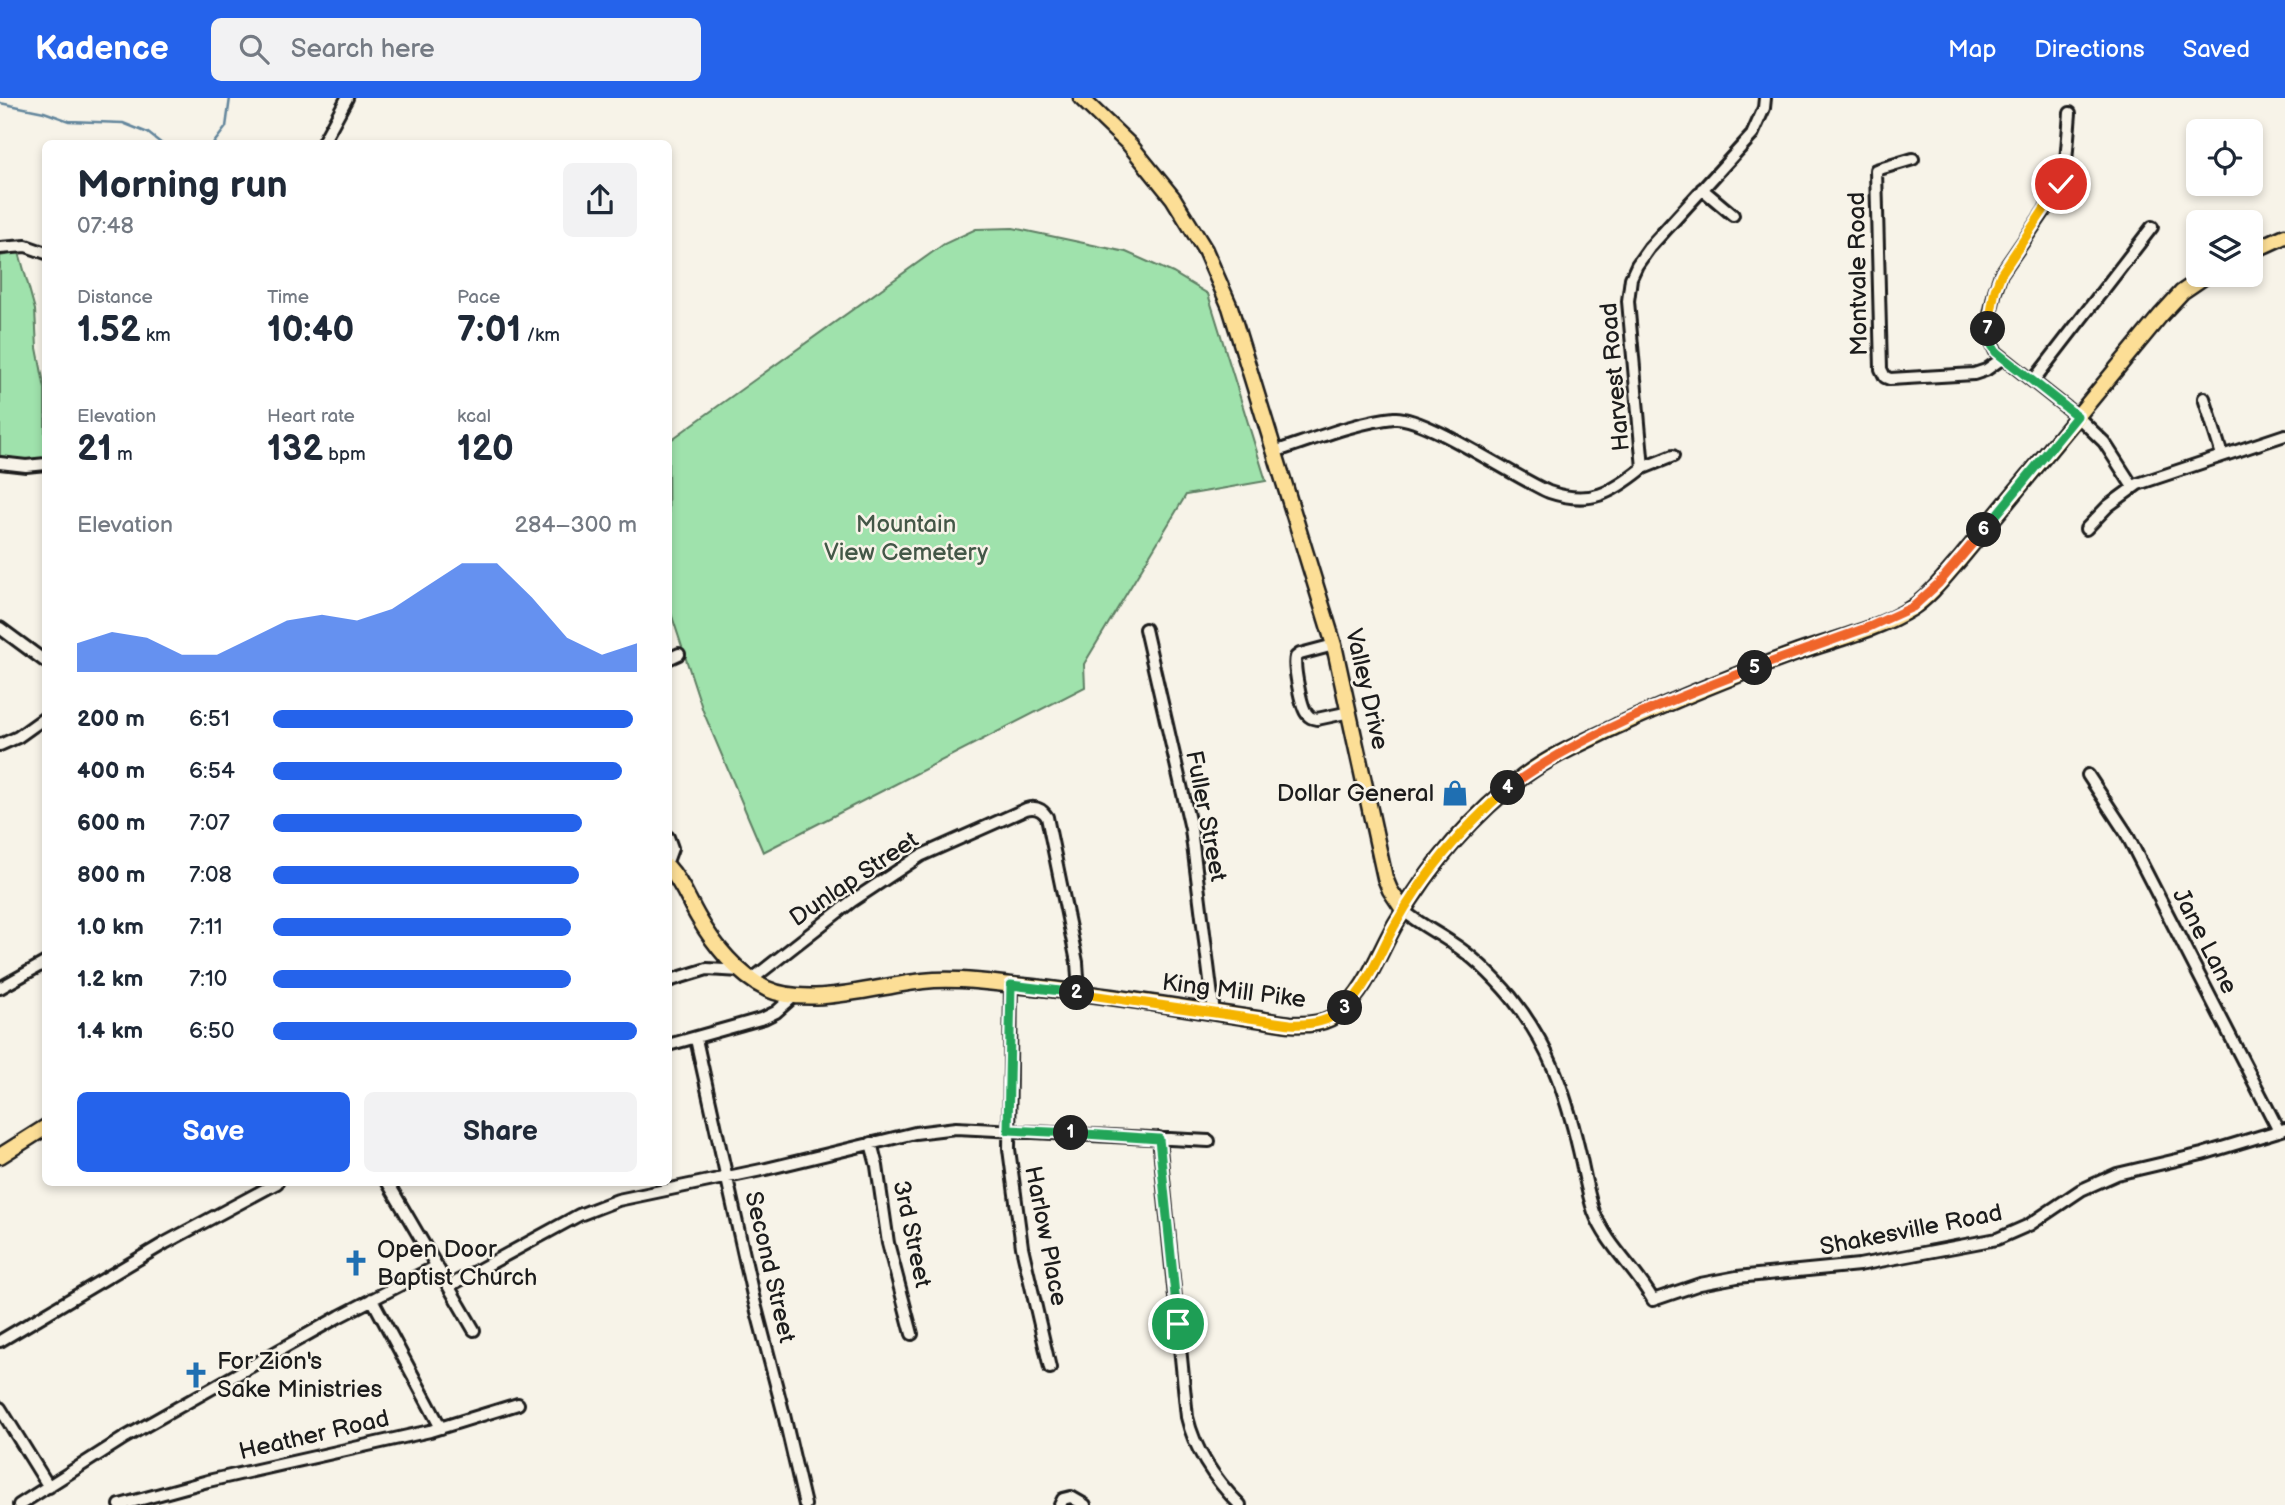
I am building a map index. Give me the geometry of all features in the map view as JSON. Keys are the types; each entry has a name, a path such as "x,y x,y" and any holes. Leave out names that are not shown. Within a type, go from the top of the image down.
{"main road":[{"name":"Valley Drive","path":"1081,98 1110,124 1173,198 1205,250 1239,334 1334,645 1385,878 1396,902 1404,911"},
{"path":"2263,246 2285,236"},
{"name":"King Mill Pike","path":"746,976 777,993 793,996 822,996 925,980 955,980 1080,993 1305,1024 1327,1020 1337,1015 1357,993 1404,911 1444,855 1484,810 1527,774 1554,757 1654,709 1724,680 1869,627 1913,607 1938,584 2160,316 2189,287"},
{"path":"672,871 711,937 746,976"},
{"path":"0,1156 42,1129"}],"street":[{"path":"324,140 347,98"},
{"name":"Harvest Road","path":"1274,452 1364,425 1403,418 1436,432 1538,488 1565,498 1587,498 1617,489 1643,468 1628,310 1631,278 1649,248 1752,135 1758,126 1765,98"},
{"path":"2070,113 2065,174 2045,210 2007,264 1995,290 1988,335 1996,352 2077,416 2104,442 2133,487"},
{"name":"Montvale Road","path":"1913,159 1876,170 1881,369 1885,377 1890,379 1973,374 1986,370 2003,358"},
{"path":"1702,189 1733,215"},
{"path":"2033,381 2152,227"},
{"path":"0,248 26,246 42,252"},
{"path":"2204,398 2222,455"},
{"path":"2086,529 2108,506 2133,487 2285,435"},
{"path":"1643,468 1673,456"},
{"path":"0,463 26,466 42,464"},
{"path":"0,628 42,659"},
{"name":"Fuller Street","path":"1145,629 1191,829 1214,1013"},
{"path":"1334,645 1296,657 1295,667 1305,711 1317,719 1350,712"},
{"path":"0,745 18,737 42,720"},
{"name":"Jane Lane","path":"2088,775 2126,833 2282,1130"},
{"name":"Dunlap Street","path":"746,976 903,867 950,841 1026,809 1035,808 1047,817 1075,949 1080,993"},
{"name":"Valley Drive","path":"1404,911 1415,921 1457,946 1478,964 1509,994 1540,1038 1562,1084 1594,1212 1609,1242 1640,1279 1653,1300"},
{"path":"0,988 42,964"},
{"path":"672,980 707,969 746,976"},
{"name":"Harlow Place","path":"1011,985 1008,1130 1022,1247 1050,1368"},
{"path":"672,1044 764,1018 784,1007 793,996"},
{"name":"Second Street","path":"696,1039 754,1300 805,1505"},
{"path":"449,1286 600,1206 939,1129 1209,1141"},
{"name":"Shakesville Road","path":"1653,1300 1700,1284 1737,1277 1859,1265 1997,1239 2029,1226 2081,1190 2117,1174 2202,1154 2282,1130"},
{"path":"1159,1139 1187,1418 1196,1446 1240,1505"},
{"name":"3rd Street","path":"871,1143 888,1243 912,1334"},
{"path":"0,1341 165,1243 271,1186"},
{"path":"390,1186 474,1330"},
{"path":"19,1505 124,1438 372,1299 437,1266"},
{"path":"372,1299 441,1428"},
{"name":"Heather Road","path":"120,1505 219,1478 441,1428 518,1404"},
{"path":"0,1408 49,1487"},
{"path":"1060,1505 1063,1499 1071,1497 1085,1505"}],"green space":[{"name":"Mountain View Cemetery","path":"1013,228 1126,252 1173,273 1208,294 1266,481 1186,495 1084,664 1085,687 763,852 703,711 672,616 672,439 944,244 976,229"},
{"path":"19,252 35,310 37,348 42,374 42,458 27,460 0,456 0,256"}],"waterway":[{"path":"216,140 226,127 230,98"},
{"path":"0,103 44,112 69,121 123,123 148,133 157,140"}],"place":[{"name":"Dollar General","path":"1455,793"},
{"name":"Open Door Baptist Church","path":"356,1263"},
{"name":"For Zion's Sake Ministries","path":"196,1375"}],"route":[{"path":"1178,1324 1159,1139 1008,1130 1011,985 1290,1024 1327,1020 1350,1004 1396,923 1444,855 1484,810 1527,774 1554,757 1654,709 1724,680 1869,627 1913,607 1960,559 2077,416 1996,352 1988,335 1995,290 2001,274 2061,184"}]}
